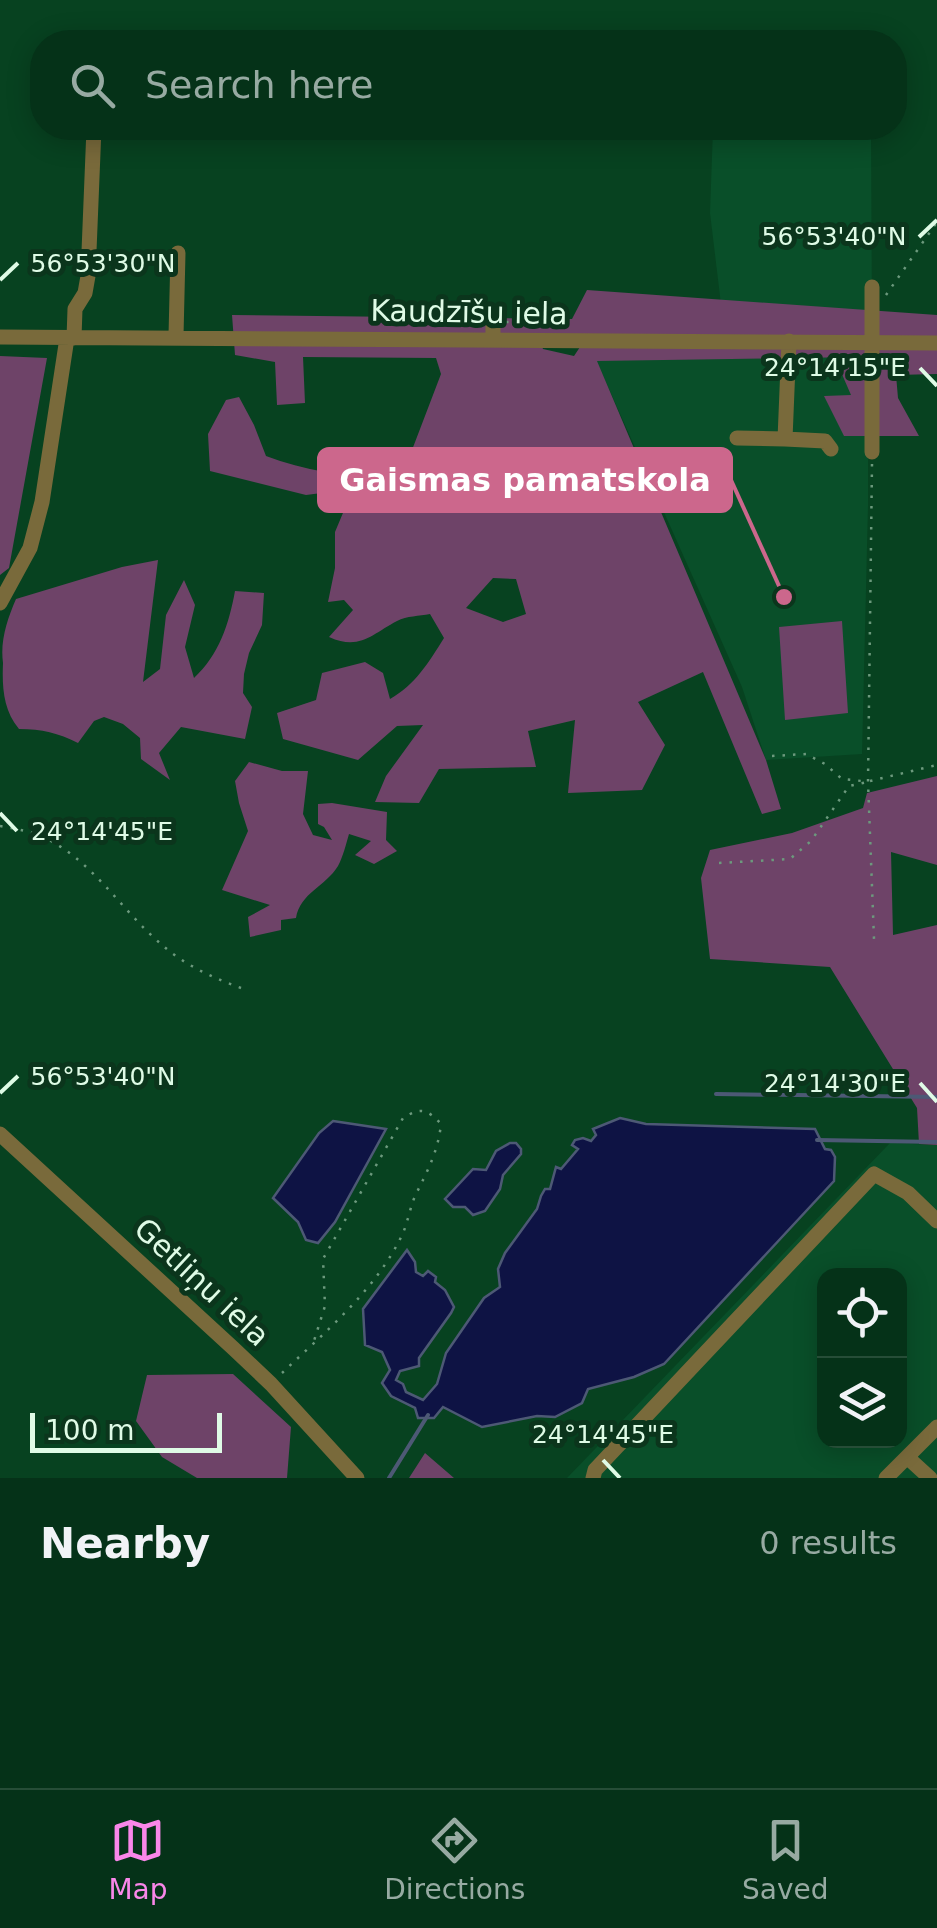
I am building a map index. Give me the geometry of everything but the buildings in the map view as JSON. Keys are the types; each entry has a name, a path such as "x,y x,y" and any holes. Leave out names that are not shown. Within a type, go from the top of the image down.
{"street":[{"path":"0,604 30,548 42,502 75,309 85,293 94,140"},
{"path":"176,336 178,252"},
{"path":"872,287 872,452"},
{"name":"Kaudzīšu iela","path":"0,336 71,338 493,327 790,342 937,343"},
{"path":"784,439 790,342"},
{"path":"737,438 825,441 831,449"},
{"name":"Getliņu iela","path":"0,1134 270,1384 357,1478"},
{"path":"593,1478 595,1470 874,1174 908,1193 937,1221"},
{"path":"886,1478 937,1428"},
{"path":"907,1457 930,1478"}],"path":[{"path":"872,313 937,222"},
{"path":"493,327 538,322 551,326"},
{"path":"872,452 868,782 874,939"},
{"path":"772,756 806,754 842,779 868,782"},
{"path":"719,863 790,860 810,841 849,786 937,765"},
{"path":"0,826 26,831 66,850 162,946 213,978 244,988"},
{"path":"270,1384 313,1344 349,1308 384,1264 403,1232 438,1145 441,1124 430,1112 416,1110 403,1118 322,1259 324,1306 313,1344"}],"shaded area":[{"path":"713,140 871,140 872,322 723,321 710,213"},
{"path":"587,290 937,315 937,374 896,375 898,398 919,436 844,436 824,396 851,395 841,372 865,357 597,361 766,760 781,809 762,814 703,672 638,702 665,745 642,790 568,793 575,720 528,731 536,767 439,769 419,803 375,802 386,776 423,725 397,726 358,760 283,739 277,713 316,700 322,673 365,662 383,673 390,699 414,680 444,638 430,614 401,619 358,642 329,637 353,610 344,600 328,602 335,568 335,532 353,489 306,495 210,471 208,434 226,400 239,397 266,456 335,474 407,477 412,450 441,374 436,358 303,357 305,403 277,405 275,362 235,355 232,315 572,319","holes":["537,334 586,338 574,356 543,349","493,578 516,579 526,614 503,622 466,608"]},
{"path":"0,356 47,358 9,568 0,575"},
{"path":"868,357 862,754 766,760 742,687 596,360"},
{"path":"158,560 143,682 160,669 166,615 184,580 195,605 185,647 194,678 222,638 235,591 264,593 262,625 244,674 243,693 252,707 245,739 181,727 159,753 170,780 141,759 140,738 123,724 104,717 94,721 78,743 50,732 19,729 7,706 3,680 3,639 16,599"},
{"path":"842,621 848,713 785,720 779,627"},
{"path":"249,762 282,771 308,771 303,814 313,835 332,840 318,824 318,804 387,812 386,840 397,851 374,864 355,855 371,841 349,834 338,866 303,902 296,918 281,920 281,930 250,937 248,917 270,905 222,890 248,831 235,781"},
{"path":"937,776 937,865 891,852 893,935 937,925 937,1145 919,1144 917,1108 830,967 710,959 701,878 710,850 792,833 863,808 867,793"},
{"path":"620,1118 646,1124 815,1129 825,1149 835,1157 834,1181 664,1364 588,1389 582,1403 555,1417 537,1416 482,1427 443,1407 434,1418 418,1418 415,1408 391,1396 382,1383 390,1370 382,1352 365,1345 363,1309 407,1250 416,1272 423,1276 428,1271 445,1290 454,1307 451,1313 419,1358 419,1366 400,1371 396,1380 406,1392 423,1400 437,1384 446,1353 484,1298 500,1287 498,1269 505,1253 537,1209 545,1189 550,1189 556,1167 561,1169 578,1149 572,1145 575,1140 591,1141 596,1135 593,1129"},
{"path":"333,1121 386,1129 335,1222 318,1243 306,1240 298,1222 273,1198 319,1133"},
{"path":"516,1143 521,1154 503,1175 500,1189 485,1211 473,1215 445,1199 473,1169 486,1170 496,1151"},
{"path":"890,1143 937,1145 937,1478 567,1478"},
{"path":"233,1374 291,1427 287,1478 197,1478 162,1457 136,1421 147,1375"},
{"path":"425,1453 454,1478 409,1478"}],"waterway":[{"path":"716,1094 937,1097"},
{"path":"817,1140 937,1142"},
{"path":"389,1478 428,1415"}],"place":[{"name":"Gaismas pamatskola","path":"784,597"}]}
